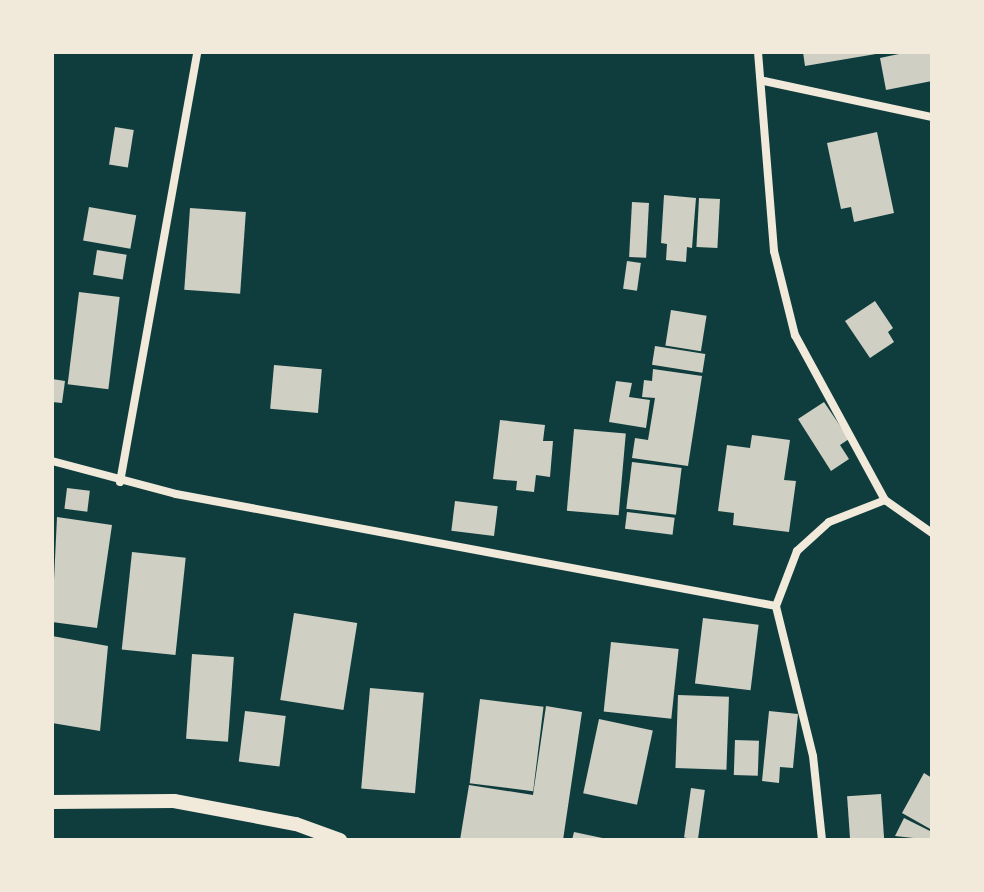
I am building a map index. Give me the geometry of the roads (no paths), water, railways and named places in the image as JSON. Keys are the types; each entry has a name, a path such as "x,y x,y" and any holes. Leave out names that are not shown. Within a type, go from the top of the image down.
{"street":[{"path":"120,482 197,52"},
{"path":"758,52 764,81 774,251 795,335 885,500 932,533"},
{"path":"764,81 932,117"},
{"path":"52,461 120,482 776,606"},
{"path":"822,840 813,756 776,606 797,551 829,522 885,500"},
{"path":"52,802 174,801 296,824 340,840"}]}
